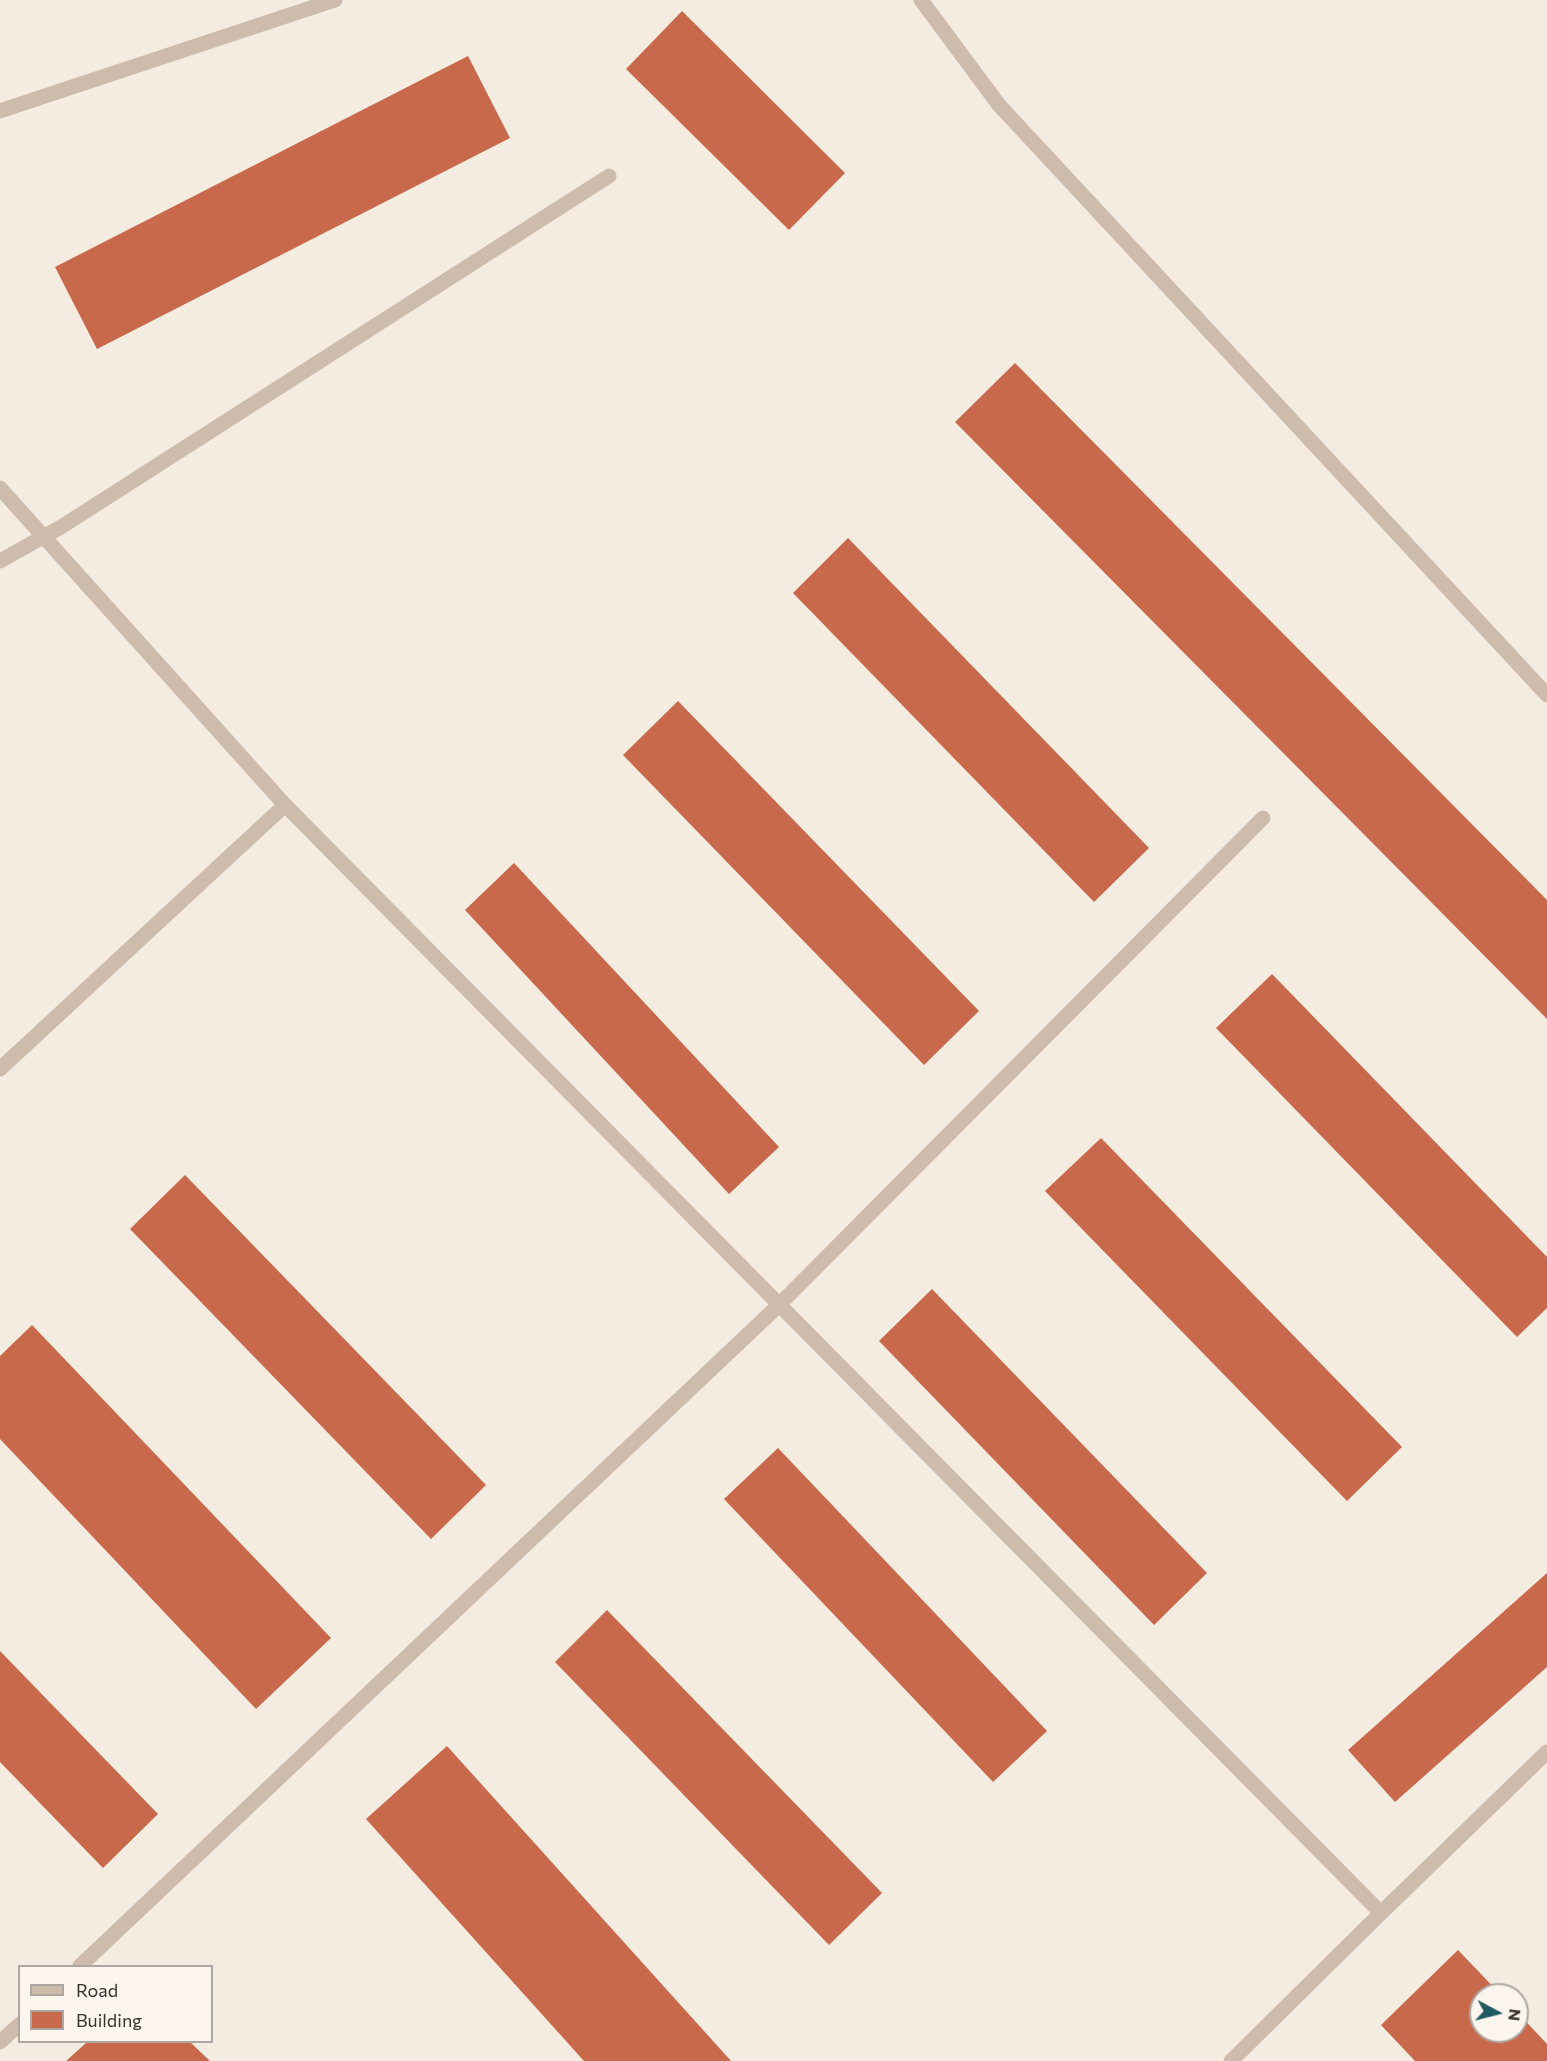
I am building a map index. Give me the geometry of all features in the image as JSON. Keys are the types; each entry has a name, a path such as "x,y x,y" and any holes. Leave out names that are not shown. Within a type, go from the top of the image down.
{"street":[{"path":"0,111 335,0"},
{"path":"921,0 999,105 1547,695"},
{"path":"0,561 44,537 609,176"},
{"path":"0,488 285,805 1381,1913"},
{"path":"0,1070 285,805"},
{"path":"81,1965 779,1305 1263,818"},
{"path":"1231,2061 1547,1752"},
{"path":"0,2042 18,2026"}],"building":[{"path":"682,11 845,173 789,230 626,69"},
{"path":"468,56 510,138 97,349 55,267"},
{"path":"1015,363 1547,900 1547,1019 955,422"},
{"path":"848,538 1149,848 1094,902 793,593"},
{"path":"678,701 979,1011 924,1065 623,755"},
{"path":"514,863 779,1147 729,1194 465,910"},
{"path":"1272,974 1547,1257 1547,1308 1517,1337 1216,1028"},
{"path":"1101,1138 1402,1447 1347,1501 1045,1191"},
{"path":"185,1175 486,1485 431,1539 130,1229"},
{"path":"932,1289 1207,1573 1154,1625 879,1341"},
{"path":"32,1325 331,1638 256,1709 0,1439 0,1356"},
{"path":"778,1448 1047,1731 993,1782 724,1499"},
{"path":"1547,1573 1547,1667 1395,1802 1348,1750"},
{"path":"607,1610 882,1893 829,1945 555,1662"},
{"path":"0,1651 158,1814 103,1868 0,1762"},
{"path":"447,1746 731,2061 584,2061 366,1819"},
{"path":"1458,1950 1490,1983 1469,1983 1469,2043 1529,2043 1529,2025 1547,2044 1547,2061 1415,2061 1381,2025"},
{"path":"86,2043 191,2043 210,2061 66,2061"}]}
